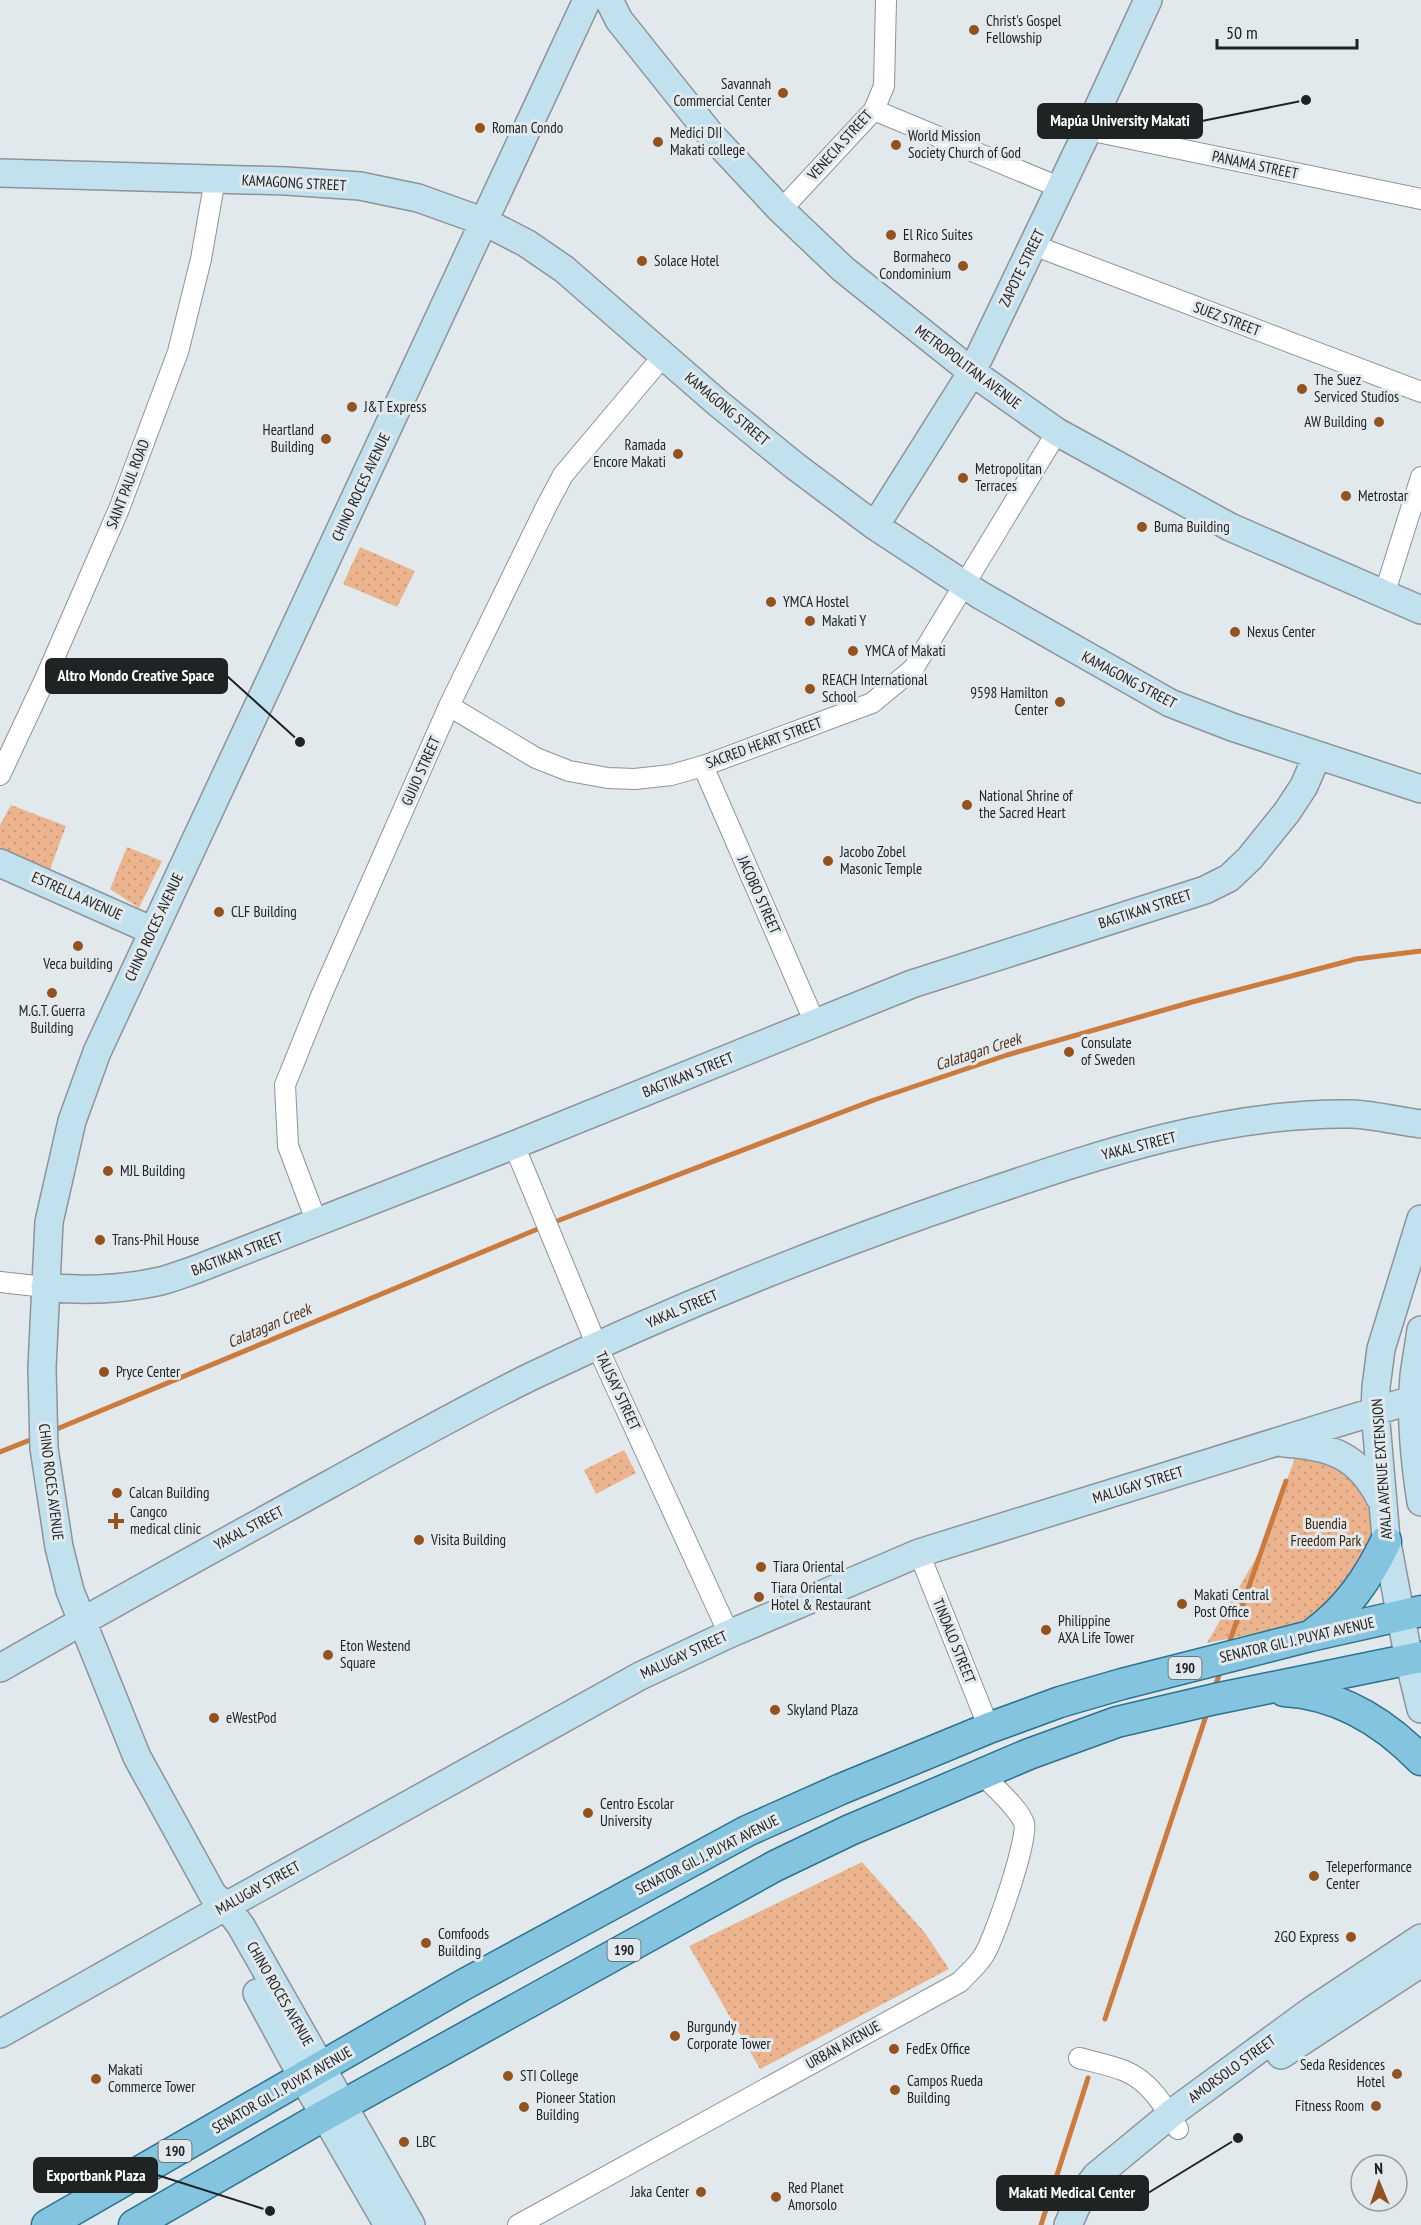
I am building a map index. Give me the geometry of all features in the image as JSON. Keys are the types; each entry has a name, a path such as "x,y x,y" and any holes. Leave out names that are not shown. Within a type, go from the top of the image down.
{"main road":[{"path":"1310,1636 1328,1623 1359,1590 1386,1541"},
{"name":"SENATOR GIL J. PUYAT AVENUE","path":"47,2225 463,1985 747,1831 989,1728 1060,1702 1310,1636 1411,1614"},
{"name":"190","path":"134,2225 334,2110 775,1866 850,1830 1039,1750 1117,1722 1261,1689 1415,1659"},
{"path":"1261,1689 1299,1692 1337,1701 1372,1718 1402,1740 1421,1760"}],"street":[{"name":"CHINO ROCES AVENUE","path":"411,2225 312,2073 241,1926 218,1905 137,1757 70,1591 59,1546 44,1448 42,1418 49,1222 72,1121 97,1052 587,0"},
{"name":"METROPOLITAN AVENUE","path":"609,0 620,20 710,134 781,210 861,284 972,372 1057,432 1230,527 1421,610"},
{"name":"VENECIA STREET","path":"781,210 873,110 884,86 886,0"},
{"name":"ZAPOTE STREET","path":"875,526 972,372 1148,0"},
{"path":"873,110 1060,188"},
{"name":"PANAMA STREET","path":"1088,130 1421,199"},
{"name":"KAMAGONG STREET","path":"0,173 360,186 418,198 485,222 526,243 564,269 787,459 875,526 1050,637 1170,703 1232,727 1421,789"},
{"name":"SAINT PAUL ROAD","path":"0,776 119,509 178,352 201,259 215,179"},
{"name":"SUEZ STREET","path":"1033,245 1421,393"},
{"name":"GUIJO STREET","path":"317,1223 288,1146 285,1085 321,996 450,706 563,475 664,355"},
{"name":"SACRED HEART STREET","path":"450,706 536,758 569,771 608,778 635,779 671,775 703,766 873,702 913,669 1057,432"},
{"path":"1384,595 1421,477"},
{"name":"BAGTIKAN STREET","path":"0,1282 45,1287 91,1288 162,1281 514,1145 912,984 1205,890 1229,878 1250,858 1287,812 1304,786 1317,756"},
{"name":"JACOBO STREET","path":"703,766 815,1023"},
{"name":"ESTRELLA AVENUE","path":"0,863 153,931"},
{"name":"YAKAL STREET","path":"0,1668 205,1552 452,1417 597,1346 771,1272 917,1217 1118,1150 1237,1124 1308,1116 1356,1114 1421,1124"},
{"name":"TALISAY STREET","path":"514,1145 597,1346 729,1634"},
{"name":"AYALA AVENUE EXTENSION","path":"1421,1219 1381,1348 1375,1411 1386,1541 1411,1614 1421,1709"},
{"path":"1421,1330 1414,1377 1417,1398 1421,1502"},
{"name":"MALUGAY STREET","path":"0,2034 218,1905 640,1676 729,1634 919,1553 1417,1398"},
{"path":"1272,1442 1312,1445 1343,1455 1359,1467 1371,1481 1382,1501"},
{"name":"TINDALO STREET","path":"919,1553 989,1728"},
{"name":"URBAN AVENUE","path":"518,2225 960,1982 983,1957 1019,1859 1025,1831 1024,1822 1015,1810 982,1774"},
{"name":"AMORSOLO STREET","path":"1069,2225 1174,2122 1201,2090 1311,2011 1421,1938"},
{"name":"AMORSOLO STREET","path":"1174,2122 1421,1963"},
{"path":"1079,2058 1124,2071 1146,2085 1176,2095 1201,2090"},
{"path":"1146,2085 1174,2122"},
{"name":"CHINO ROCES AVENUE","path":"334,2110 388,2225"}],"green space":[{"path":"360,547 415,571 397,607 343,584"},
{"path":"11,805 66,826 49,872 0,854 0,825"},
{"path":"127,847 162,861 139,908 110,889"},
{"name":"Buendia Freedom Park","path":"1298,1449 1371,1481 1386,1538 1345,1613 1207,1643 1264,1544"},
{"path":"624,1450 636,1473 596,1494 584,1470"},
{"path":"862,1862 925,1933 949,1969 760,2069 689,1946"}],"waterway":[{"name":"Calatagan Creek","path":"557,1221 874,1100 1007,1055 1192,1002 1356,959 1421,951"},
{"name":"Calatagan Creek","path":"52,1431 545,1226"},
{"name":"Calatagan Creek","path":"0,1452 35,1438"},
{"path":"1228,1646 1286,1481"},
{"path":"1214,1689 1221,1670"},
{"path":"1105,2019 1208,1710"},
{"path":"1041,2225 1088,2078"}],"place":[{"name":"Christ's Gospel Fellowship","path":"974,30"},
{"name":"Savannah Commercial Center","path":"783,93"},
{"name":"Mapúa University Makati","path":"1306,100"},
{"name":"Roman Condo","path":"480,128"},
{"name":"Medici DII Makati college","path":"658,142"},
{"name":"World Mission Society Church of God","path":"896,145"},
{"name":"El Rico Suites","path":"891,235"},
{"name":"Solace Hotel","path":"642,261"},
{"name":"Bormaheco Condominium","path":"963,266"},
{"name":"The Suez Serviced Studios","path":"1302,389"},
{"name":"J&T Express","path":"352,407"},
{"name":"AW Building","path":"1379,422"},
{"name":"Heartland Building","path":"326,439"},
{"name":"Ramada Encore Makati","path":"678,454"},
{"name":"Metropolitan Terraces","path":"963,478"},
{"name":"Metrostar","path":"1346,496"},
{"name":"Buma Building","path":"1142,527"},
{"name":"YMCA Hostel","path":"771,602"},
{"name":"Makati Y","path":"810,621"},
{"name":"Nexus Center","path":"1235,632"},
{"name":"YMCA of Makati","path":"853,651"},
{"name":"REACH International School","path":"810,689"},
{"name":"9598 Hamilton Center","path":"1060,702"},
{"name":"Altro Mondo Creative Space","path":"300,742"},
{"name":"National Shrine of the Sacred Heart","path":"967,805"},
{"name":"Jacobo Zobel Masonic Temple","path":"828,861"},
{"name":"CLF Building","path":"219,912"},
{"name":"Veca building","path":"78,946"},
{"name":"M.G.T. Guerra Building","path":"52,993"},
{"name":"Consulate of Sweden","path":"1069,1052"},
{"name":"MJL Building","path":"108,1171"},
{"name":"Trans-Phil House","path":"100,1240"},
{"name":"Pryce Center","path":"104,1372"},
{"name":"Calcan Building","path":"117,1493"},
{"name":"Cangco medical clinic","path":"116,1521"},
{"name":"Visita Building","path":"419,1540"},
{"name":"Tiara Oriental","path":"761,1567"},
{"name":"Tiara Oriental Hotel & Restaurant","path":"759,1597"},
{"name":"Makati Central Post Office","path":"1182,1604"},
{"name":"Philippine AXA Life Tower","path":"1046,1630"},
{"name":"Eton Westend Square","path":"328,1655"},
{"name":"Skyland Plaza","path":"775,1710"},
{"name":"eWestPod","path":"214,1718"},
{"name":"Centro Escolar University","path":"588,1813"},
{"name":"Teleperformance Center","path":"1314,1876"},
{"name":"2GO Express","path":"1351,1937"},
{"name":"Comfoods Building","path":"426,1943"},
{"name":"Burgundy Corporate Tower","path":"675,2036"},
{"name":"FedEx Office","path":"894,2049"},
{"name":"Seda Residences Hotel","path":"1397,2074"},
{"name":"STI College","path":"508,2076"},
{"name":"Makati Commerce Tower","path":"96,2079"},
{"name":"Campos Rueda Building","path":"895,2090"},
{"name":"Fitness Room","path":"1376,2106"},
{"name":"Pioneer Station Building","path":"524,2107"},
{"name":"Makati Medical Center","path":"1238,2138"},
{"name":"LBC","path":"404,2142"},
{"name":"Jaka Center","path":"701,2192"},
{"name":"Red Planet Amorsolo","path":"776,2197"},
{"name":"Exportbank Plaza","path":"270,2211"}]}
